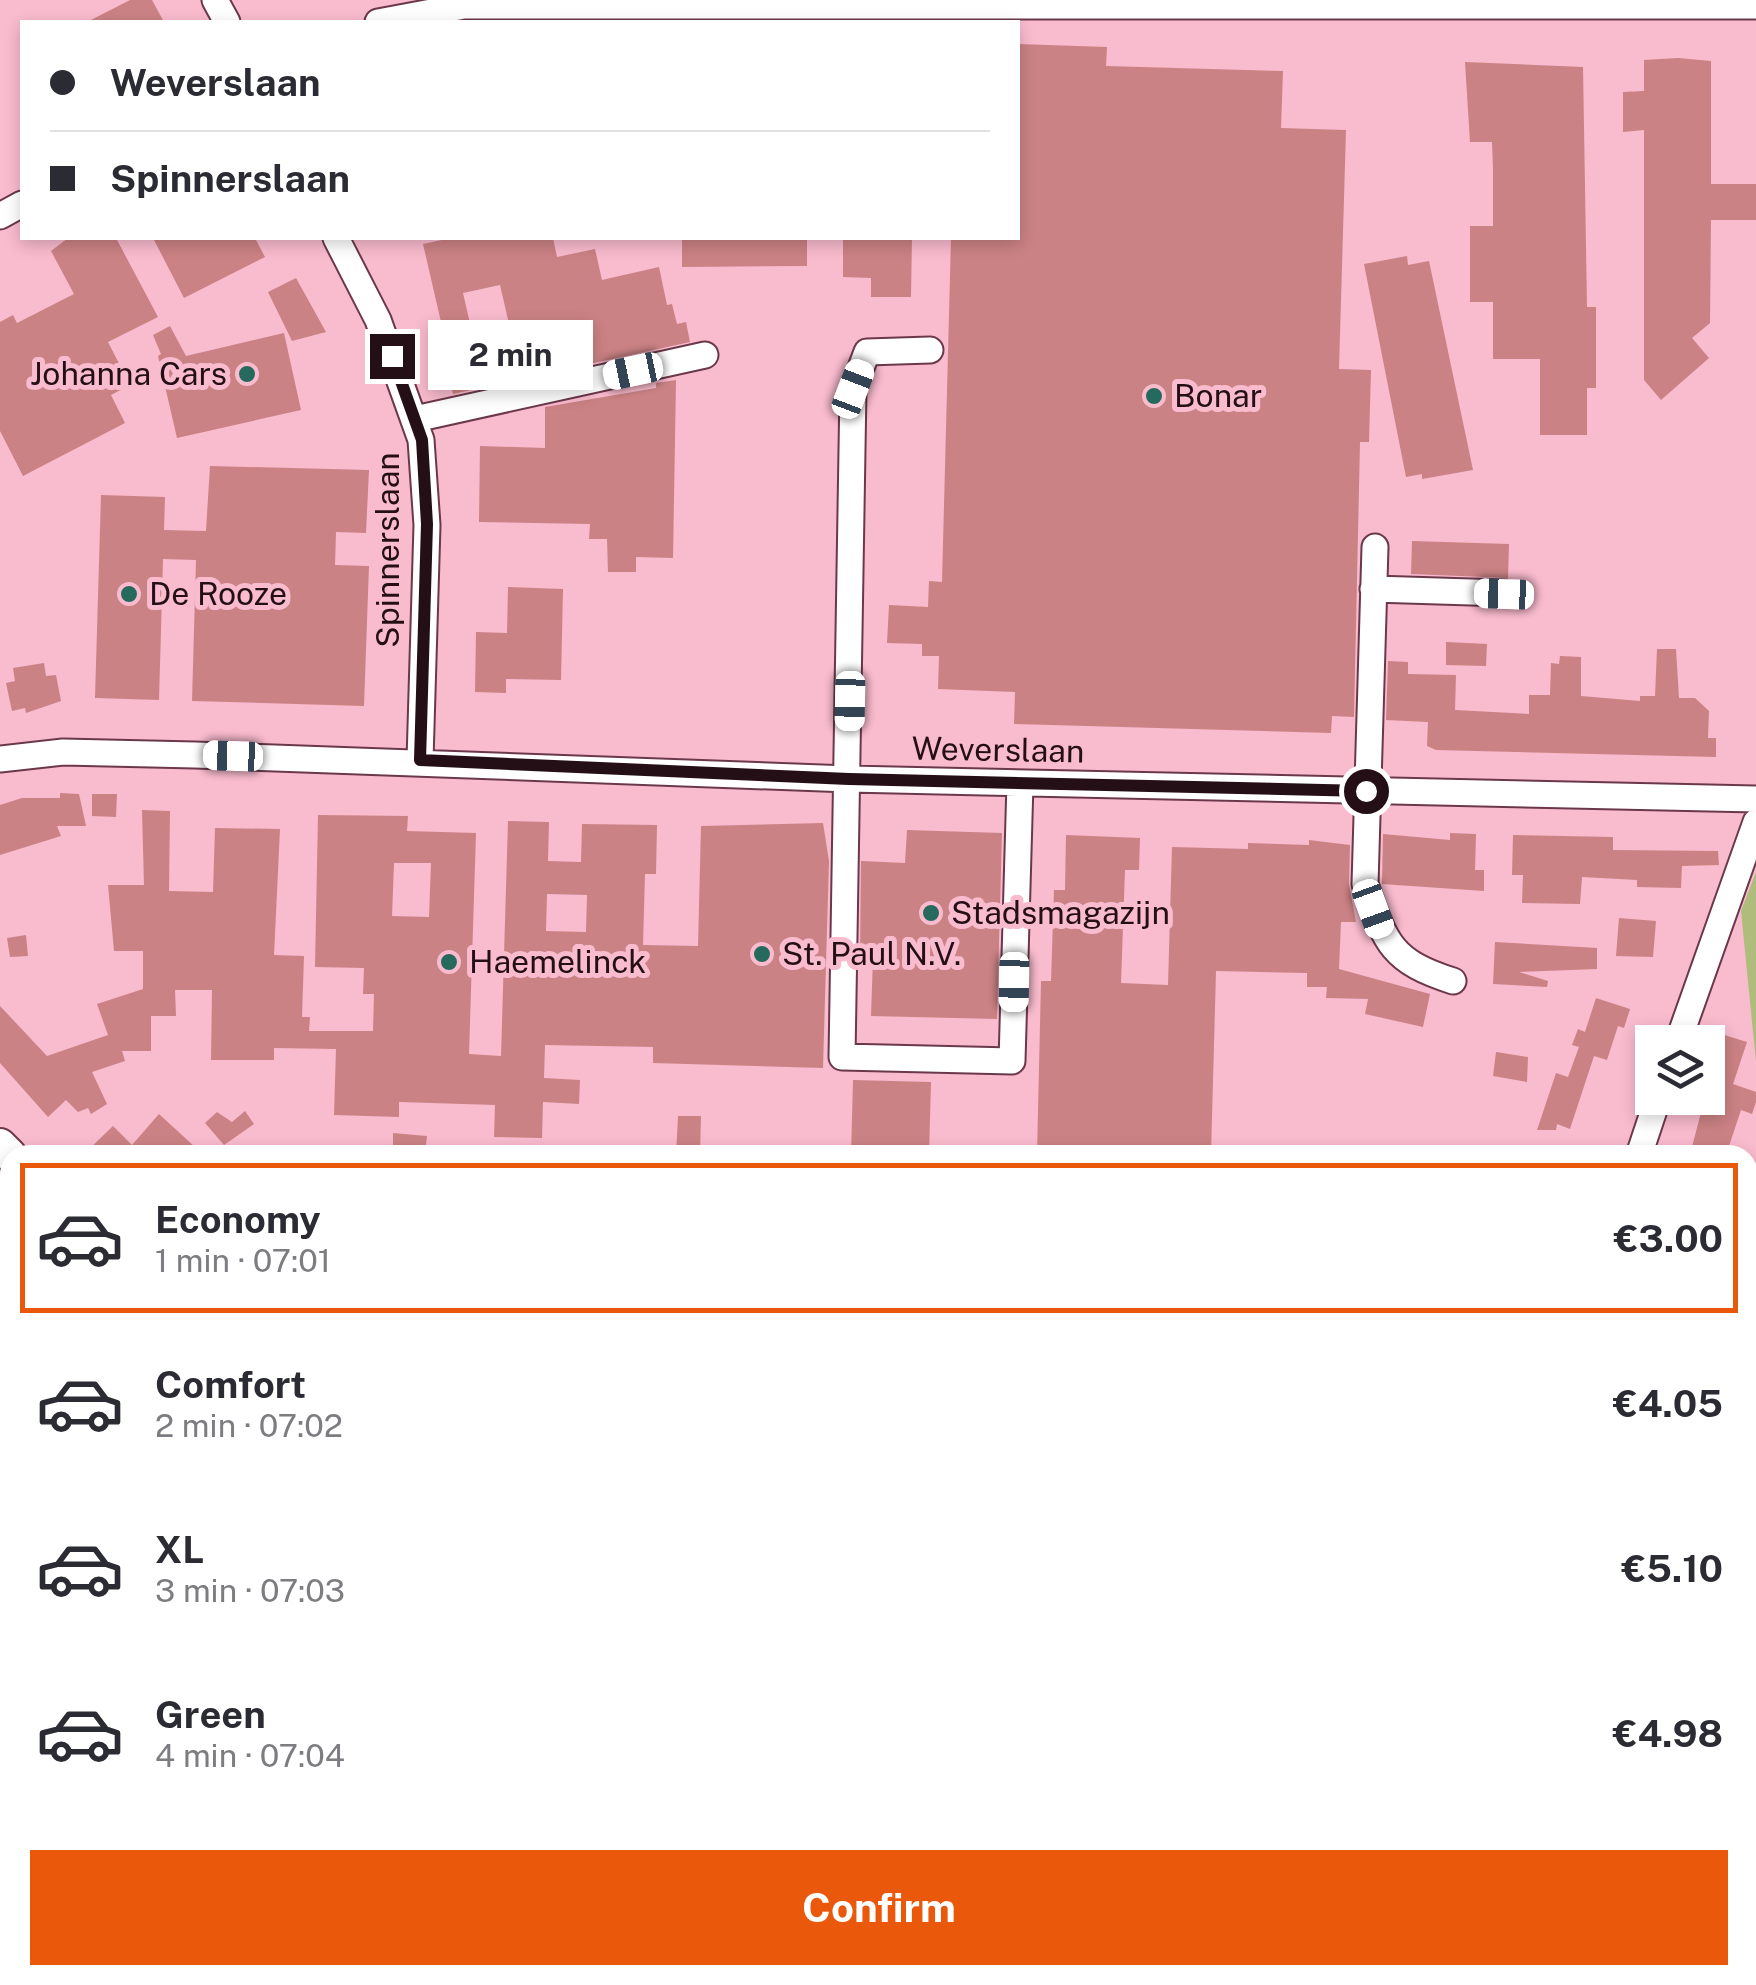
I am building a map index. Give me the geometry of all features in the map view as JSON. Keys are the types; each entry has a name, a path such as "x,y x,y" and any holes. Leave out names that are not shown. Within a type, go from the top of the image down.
{"street":[{"path":"389,20 464,6 1756,6"},
{"name":"Spinnerslaan","path":"337,240 378,320 422,440 427,524 420,760"},
{"path":"930,350 867,352 853,389 842,1057 1012,1061 1020,783"},
{"path":"415,418 706,355"},
{"path":"1375,546 1364,884 1382,933 1410,968 1453,982"},
{"path":"1373,589 1504,594"},
{"name":"Weverslaan","path":"0,759 63,752 420,760 849,779 1756,800"},
{"path":"1684,1025 1756,822"},
{"path":"1643,1145 1653,1115"}],"green space":[{"path":"1756,872 1756,1062 1741,911"}],"building":[{"path":"130,0 152,0 163,20 91,20"},
{"name":"Bonar","path":"1020,44 1107,47 1106,66 1283,71 1281,128 1346,130 1339,369 1371,370 1369,442 1360,442 1354,717 1332,716 1331,733 1014,724 1015,692 938,689 939,656 922,656 922,644 887,643 889,605 928,607 929,581 942,582 951,240 1020,240"},
{"path":"1644,60 1711,61 1711,184 1756,184 1756,220 1711,220 1710,323 1692,338 1709,358 1661,400 1644,380 1644,130 1623,132 1623,92 1644,91"},
{"path":"1465,62 1583,67 1587,307 1596,307 1596,388 1587,388 1587,435 1540,435 1540,359 1493,359 1493,302 1470,302 1470,226 1493,226 1493,168 1492,142 1470,142"},
{"path":"65,240 117,240 158,317 108,342 130,385 111,395 125,423 23,476 0,431 0,322 13,315 17,323 74,294 51,251"},
{"path":"154,240 256,240 265,257 184,298"},
{"path":"442,240 553,240 557,257 595,249 602,280 659,267 667,305 672,304 677,324 686,322 690,342 453,394 448,375 453,374 423,244","holes":["500,285 509,324 472,332 463,293"]},
{"path":"682,240 807,240 807,266 682,267"},
{"path":"843,240 912,240 911,297 871,297 871,278 843,277"},
{"path":"1407,256 1408,265 1429,261 1473,470 1422,479 1422,474 1406,477 1364,264"},
{"path":"296,278 326,332 292,341 268,292"},
{"path":"170,326 186,356 284,333 301,410 177,438 158,356 161,354 153,335"},
{"path":"676,380 673,558 636,557 636,572 608,572 607,539 589,539 590,524 479,522 480,446 545,448 545,407 656,388 656,383"},
{"path":"210,466 369,470 366,533 336,532 335,565 369,566 364,706 192,701 196,560 163,559 159,700 95,698 101,495 165,497 164,530 206,531"},
{"path":"1412,541 1509,544 1508,578 1411,574"},
{"path":"508,587 563,589 561,680 506,679 506,693 475,692 476,632 507,633"},
{"path":"1446,642 1487,644 1486,666 1446,665"},
{"path":"1657,649 1676,649 1679,698 1695,698 1709,711 1708,738 1716,738 1716,757 1436,750 1427,746 1428,722 1386,720 1388,661 1408,662 1408,674 1456,675 1455,710 1529,714 1529,695 1550,695 1551,663 1559,664 1560,656 1581,657 1581,696 1640,701 1640,696 1655,696"},
{"path":"44,663 46,676 56,675 61,701 26,713 25,708 12,711 6,683 15,681 13,668"},
{"path":"60,793 79,794 86,826 57,826 61,836 0,855 0,805 22,798 60,798"},
{"path":"92,794 117,794 116,817 92,816"},
{"path":"142,810 170,811 169,891 213,892 215,828 280,829 274,955 304,956 302,1017 310,1017 309,1031 373,1031 374,994 363,994 364,968 315,967 318,815 408,816 407,831 476,833 469,1054 501,1056 508,821 549,822 548,861 581,862 582,824 657,825 656,874 645,874 643,945 698,946 701,826 823,823 829,861 823,1068 653,1063 653,1047 545,1045 544,1078 580,1080 579,1104 543,1102 542,1138 494,1137 495,1105 399,1102 399,1117 334,1115 336,1049 274,1048 274,1060 211,1060 212,990 175,990 176,1016 151,1016 151,1051 122,1051 125,1061 92,1072 107,1104 91,1114 88,1108 78,1112 66,1100 48,1117 0,1063 0,1006 47,1056 108,1035 97,1004 143,989 143,951 114,951 108,885 144,885","holes":["394,863 431,863 429,917 392,916","547,894 587,895 586,932 546,931"]},
{"name":"Stadsmagazijn","path":"907,830 1002,833 997,1019 871,1016 873,958 860,958 861,861 905,863"},
{"path":"1450,833 1476,834 1475,870 1484,870 1484,891 1382,884 1383,834 1450,840"},
{"path":"1066,835 1140,838 1139,870 1125,870 1121,983 1168,985 1172,847 1248,849 1248,843 1309,845 1309,840 1350,845 1349,884 1356,922 1341,922 1339,969 1430,994 1423,1027 1365,1014 1368,999 1326,998 1327,987 1307,987 1307,973 1216,971 1211,1145 1037,1145 1041,981 1051,981 1054,890 1065,890"},
{"path":"1513,835 1613,837 1613,850 1718,851 1719,865 1682,866 1681,888 1637,887 1637,880 1582,877 1580,904 1522,903 1523,875 1512,875"},
{"path":"1619,918 1656,921 1653,957 1616,956"},
{"path":"26,935 28,956 10,957 7,938"},
{"path":"1495,942 1597,948 1597,969 1519,972 1548,981 1547,987 1493,984"},
{"path":"1596,998 1630,1009 1624,1028 1618,1026 1607,1060 1594,1056 1570,1129 1557,1124 1556,1130 1537,1130 1556,1073 1568,1077 1579,1047 1572,1045 1578,1029 1585,1032"},
{"path":"1725,1035 1747,1042 1733,1084 1756,1092 1752,1114 1741,1110 1729,1145 1693,1145 1700,1115 1725,1115"},
{"path":"1496,1052 1528,1057 1527,1082 1493,1076"},
{"path":"853,1080 931,1082 929,1145 851,1145"},
{"path":"245,1111 254,1124 224,1145 205,1123 217,1112 232,1122"},
{"path":"159,1114 193,1145 132,1145"},
{"path":"678,1116 701,1116 700,1145 677,1145"},
{"path":"113,1126 132,1145 93,1145"},
{"path":"393,1133 427,1136 426,1145 393,1145"}],"place":[{"name":"Johanna Cars","path":"247,374"},
{"name":"Bonar","path":"1154,396"},
{"name":"De Rooze","path":"129,594"},
{"name":"Stadsmagazijn","path":"931,913"},
{"name":"St. Paul N.V.","path":"762,954"},
{"name":"Haemelinck","path":"449,962"}],"route":[{"path":"392,356 422,440 427,524 420,760 849,779 1366,791"}]}
